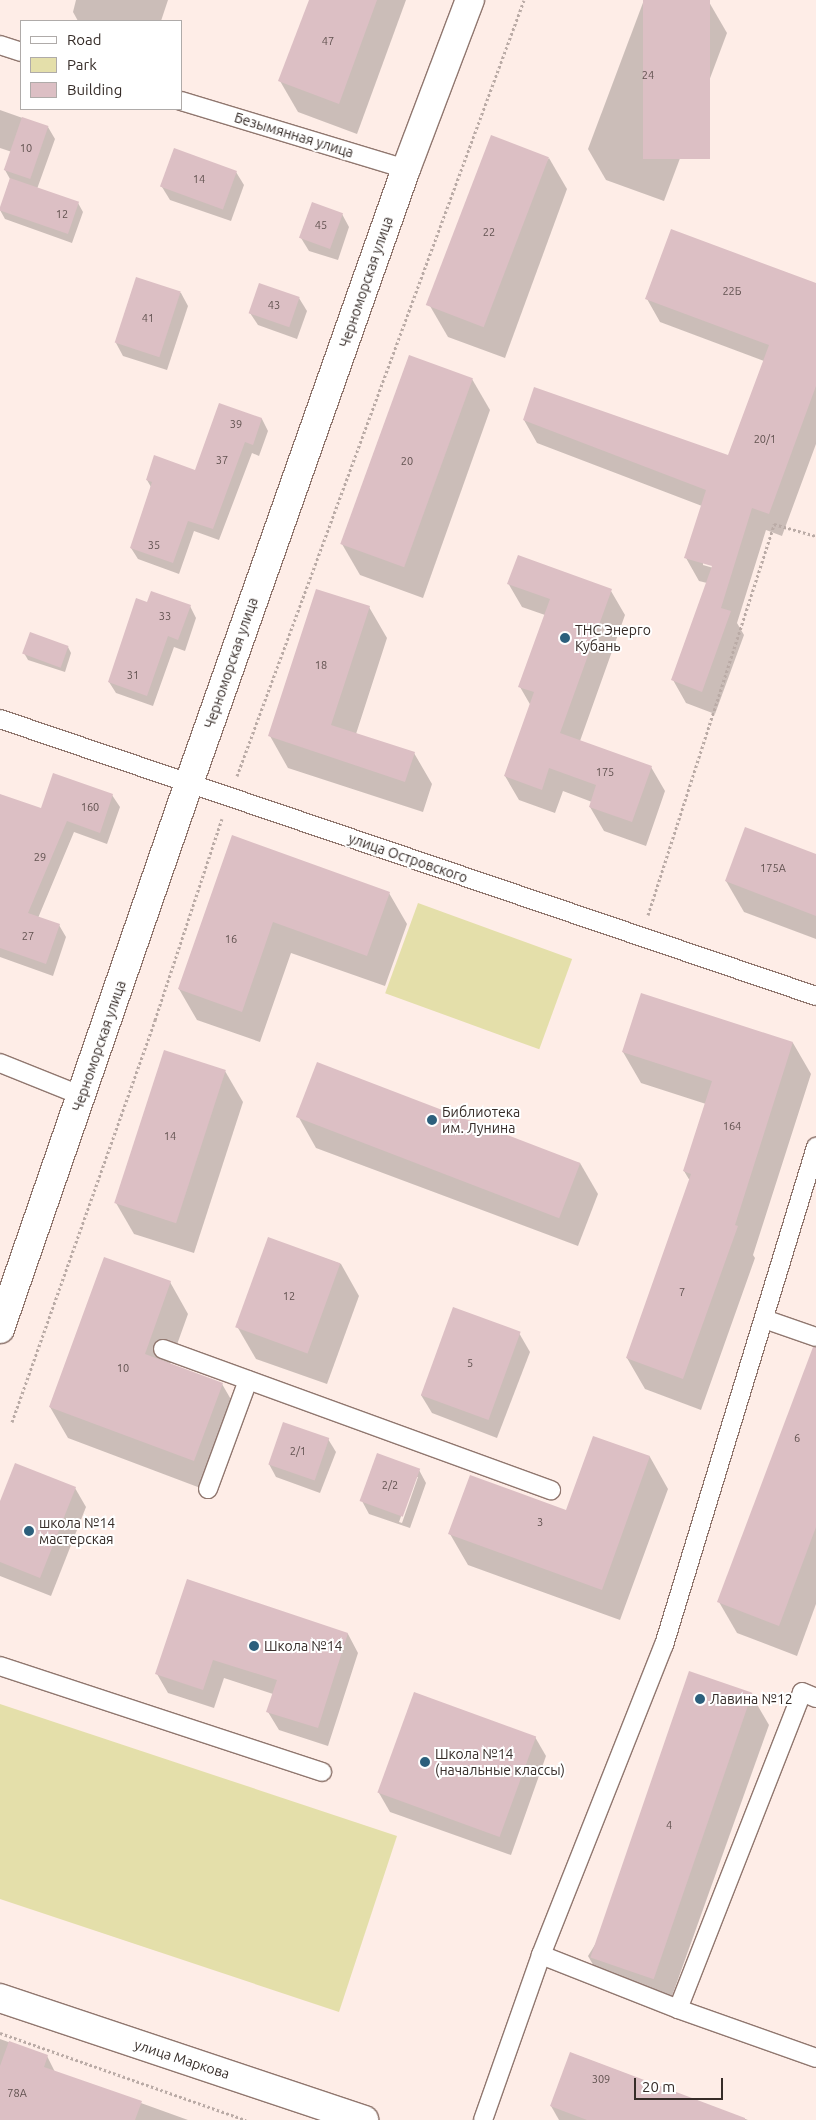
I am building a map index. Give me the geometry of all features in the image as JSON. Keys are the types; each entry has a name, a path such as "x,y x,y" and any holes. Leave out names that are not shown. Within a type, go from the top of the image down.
{"main road":[{"name":"Черноморская улица","path":"0,1330 189,783 406,169 470,0"},
{"name":"улица Маркова","path":"0,1998 364,2120"}],"lane":[{"path":"0,45 20,52"},
{"name":"Безымянная улица","path":"182,100 406,169"},
{"name":"улица Островского","path":"0,719 816,996"},
{"path":"0,1063 82,1096"},
{"path":"483,2120 542,1955 664,1645 816,1147"},
{"path":"764,1319 816,1337"},
{"path":"163,1349 551,1490"},
{"path":"208,1489 248,1380"},
{"path":"0,1666 322,1772"},
{"path":"678,2009 802,1692 816,1698"},
{"path":"542,1955 678,2009 816,2058"}],"path":[{"path":"12,1422 155,1020 229,797 524,0"},
{"path":"641,937 774,524 816,536"},
{"path":"0,2033 246,2120"}],"green space":[{"path":"418,903 572,959 539,1049 385,993"},
{"path":"0,1704 397,1836 339,2012 0,1899"}],"building":[{"path":"309,0 377,0 339,104 278,81"},
{"path":"643,0 710,0 710,159 643,159"},
{"path":"22,117 48,126 30,179 4,170"},
{"path":"491,135 549,157 484,327 426,305"},
{"path":"174,148 237,171 223,209 160,187"},
{"path":"10,178 79,202 68,234 0,211"},
{"path":"312,202 343,213 330,249 299,238"},
{"path":"671,229 816,283 816,386 769,514 752,508 721,608 731,611 702,692 671,680 712,566 684,558 706,490 523,420 534,387 728,455 769,345 645,299"},
{"path":"136,277 181,292 159,357 115,343"},
{"path":"259,283 300,297 289,327 249,313"},
{"path":"409,355 473,378 404,567 340,544"},
{"path":"219,403 262,418 253,445 245,442 213,529 188,521 173,563 130,548 152,482 146,480 154,455 195,470"},
{"path":"518,555 612,589 560,733 652,766 632,822 589,807 596,785 549,768 542,790 504,776 534,692 518,687 550,599 507,584"},
{"path":"316,589 370,606 331,725 415,752 405,782 268,736"},
{"path":"151,591 191,605 178,640 168,636 147,696 108,682 136,598 147,602"},
{"path":"30,632 69,646 61,668 22,654"},
{"path":"53,773 113,794 100,833 67,821 28,913 60,924 46,964 0,948 0,794 41,808"},
{"path":"745,827 816,854 816,916 725,881"},
{"path":"232,835 390,892 367,956 273,922 242,1012 178,989"},
{"path":"641,993 793,1042 735,1225 738,1226 683,1379 626,1358 691,1174 683,1171 712,1081 622,1052"},
{"path":"164,1050 226,1070 176,1223 114,1203"},
{"path":"317,1062 580,1163 559,1218 296,1117"},
{"path":"268,1237 340,1263 308,1354 235,1327"},
{"path":"104,1257 171,1281 145,1354 223,1383 194,1461 49,1407"},
{"path":"453,1307 521,1332 489,1420 421,1395"},
{"path":"813,1347 816,1347 816,1527 779,1626 717,1602"},
{"path":"283,1422 329,1438 315,1481 268,1465"},
{"path":"593,1436 650,1456 602,1590 448,1534 470,1475 566,1510"},
{"path":"377,1453 420,1469 403,1517 360,1501"},
{"name":"школа №14 мастерская","path":"15,1463 76,1487 40,1578 0,1562 0,1501"},
{"name":"Школа №14","path":"187,1579 348,1633 318,1728 266,1712 277,1680 213,1660 203,1690 155,1674"},
{"path":"689,1671 752,1693 654,1979 590,1957"},
{"name":"Школа №14 (начальные классы)","path":"414,1692 536,1736 500,1837 377,1793"},
{"path":"9,2041 48,2055 44,2067 142,2101 135,2120 0,2120 0,2066"},
{"path":"570,2052 745,2118 745,2120 587,2120 550,2106"}],"place":[{"name":"ТНС Энерго Кубань","path":"565,638"},
{"name":"Библиотека им. Лунина","path":"432,1120"},
{"name":"школа №14 мастерская","path":"29,1531"},
{"name":"Школа №14","path":"254,1646"},
{"name":"Лавина №12","path":"700,1699"},
{"name":"Школа №14 (начальные классы)","path":"425,1762"}]}
